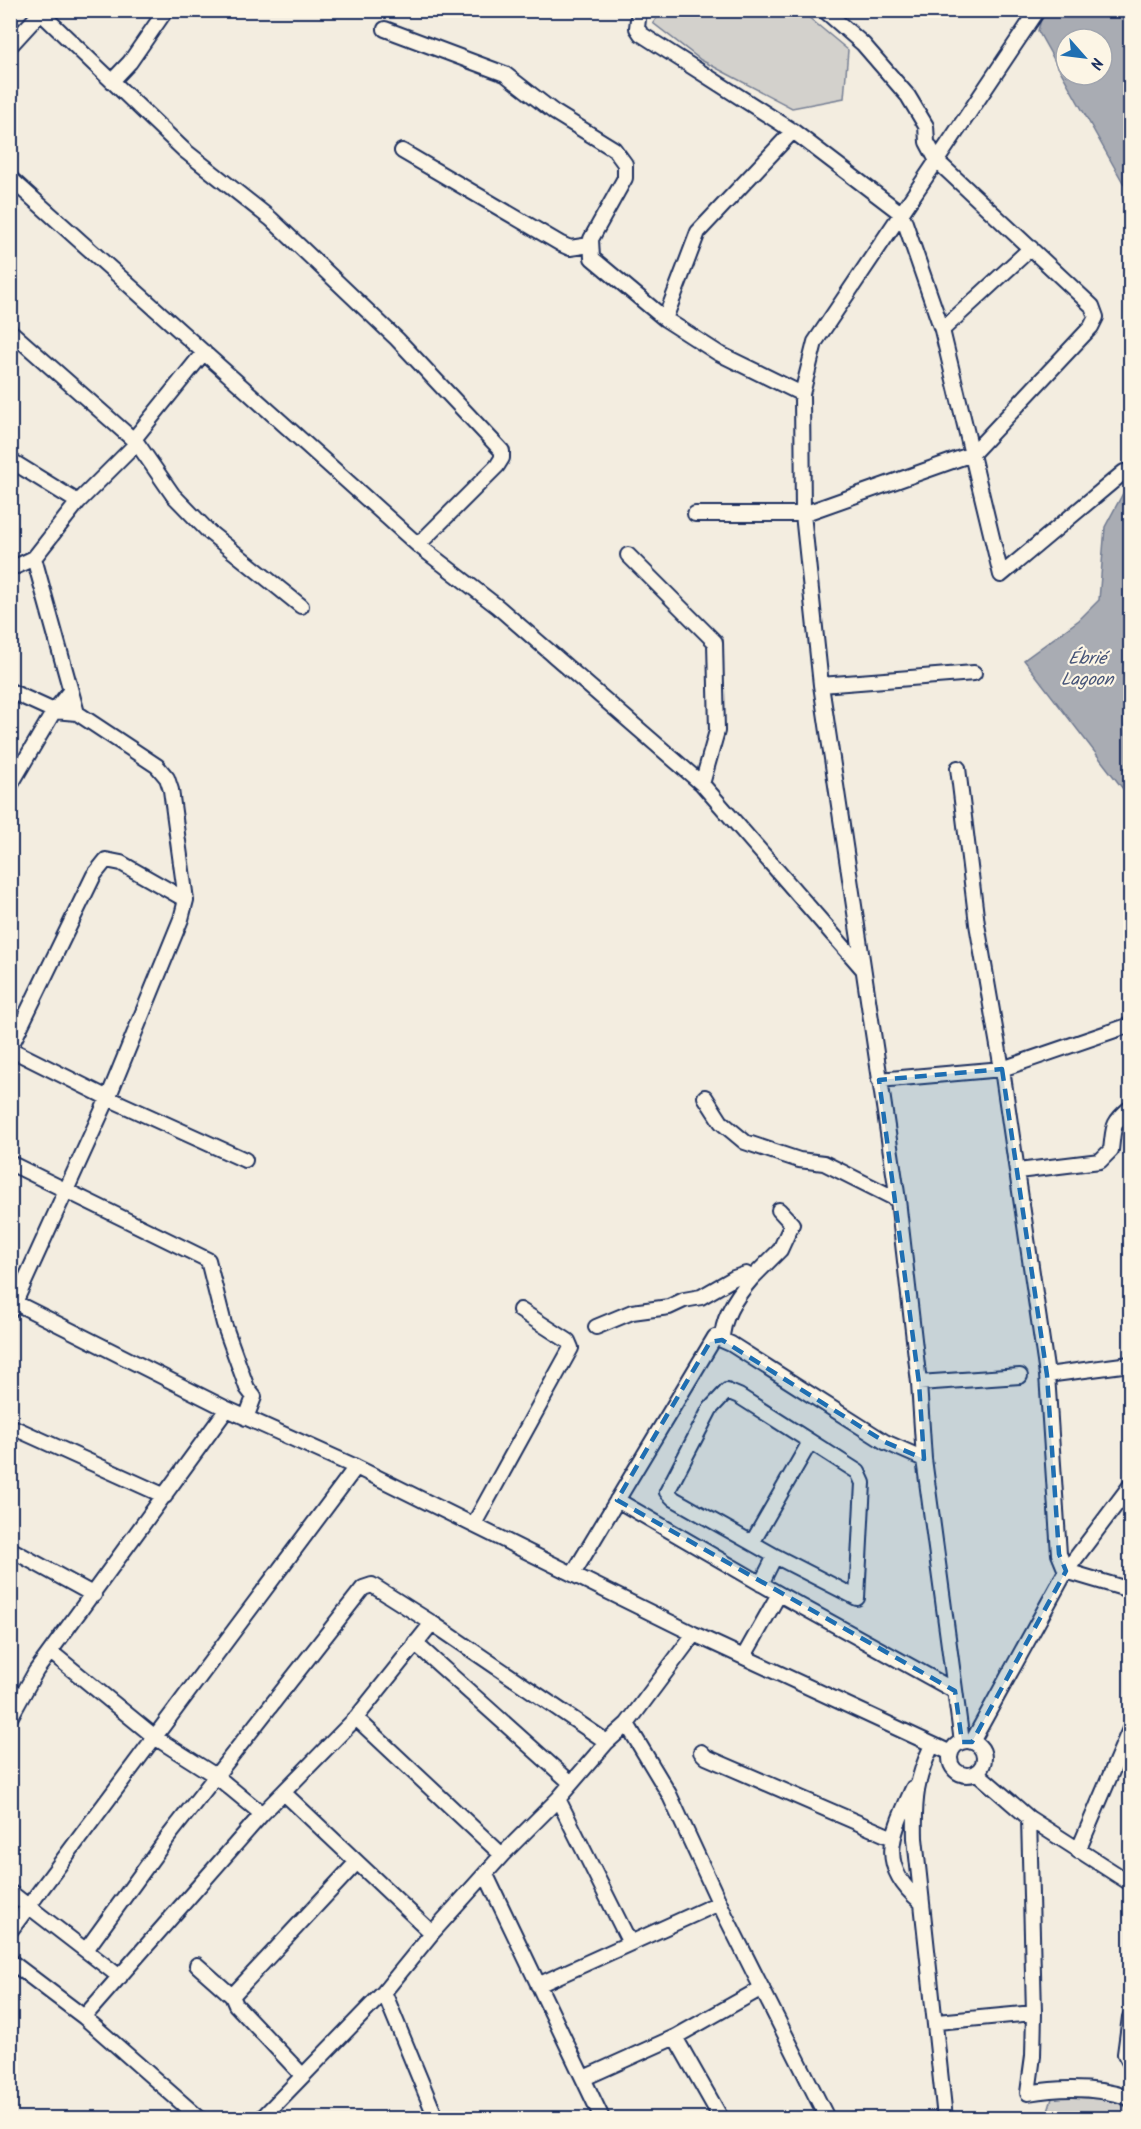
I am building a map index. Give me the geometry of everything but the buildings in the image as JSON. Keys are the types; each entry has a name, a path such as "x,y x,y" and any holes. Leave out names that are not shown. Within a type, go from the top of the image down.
{"street":[{"path":"113,80 130,62 166,10"},
{"path":"639,10 637,28 641,34 793,131 902,214 942,330 1001,575 1124,472"},
{"path":"695,514 803,514 972,454 1091,327 1096,317 1092,306 937,161 927,142 926,126 908,96 863,44 824,10"},
{"path":"976,1772 983,1764 983,1753 967,1742 955,1691 924,1459 919,1383 898,1200 821,685 803,514 802,394 815,342 1038,10"},
{"path":"10,46 42,12 184,150 271,219 397,339 502,451 502,458 497,466 418,545"},
{"path":"385,29 506,74 554,112 614,148 625,165 625,178 590,245 592,258 665,318 718,353 802,394"},
{"path":"665,318 698,232 793,131"},
{"path":"402,151 561,244 570,248 590,245"},
{"path":"10,178 418,545 498,607 702,784 862,968"},
{"path":"942,330 1031,248"},
{"path":"10,330 136,441 173,495 209,532 301,606"},
{"path":"10,566 17,566 34,558 78,502 136,441 204,352"},
{"path":"10,460 78,502"},
{"path":"628,555 716,642 717,731 702,784"},
{"path":"34,558 76,714"},
{"path":"821,685 974,673"},
{"path":"10,691 54,711 76,714 157,766 167,778 171,789 186,900 144,1014 108,1098 12,1304 227,1409 356,1467 474,1524 694,1634 951,1754"},
{"path":"10,786 54,711 70,691"},
{"path":"958,768 977,924 1018,1171 1047,1375 1059,1554 1066,1570 1131,1590"},
{"path":"186,900 122,863 106,860 94,875 10,1049 108,1098 245,1160"},
{"path":"879,1080 1002,1069 1131,1025"},
{"path":"705,1097 721,1122 745,1142 799,1160 824,1163 898,1200"},
{"path":"1018,1171 1100,1161 1111,1150 1113,1126 1118,1118 1131,1108"},
{"path":"10,1163 208,1260 224,1324 247,1388 254,1397 246,1418"},
{"path":"722,1340 722,1329 734,1304 752,1278 780,1250 792,1224 780,1210"},
{"path":"596,1327 632,1312 669,1307 684,1300 701,1297 734,1278 746,1274 752,1278"},
{"path":"474,1524 571,1348 568,1341 520,1310"},
{"path":"573,1574 714,1337 885,1442 924,1459"},
{"path":"1047,1375 1131,1364"},
{"path":"919,1383 1020,1376"},
{"path":"727,1391 739,1396 810,1442 858,1472 863,1483 857,1598 752,1543 674,1499 667,1492 710,1409 727,1391"},
{"path":"10,1718 36,1671 52,1653 227,1409"},
{"path":"10,1426 165,1496"},
{"path":"752,1543 810,1442"},
{"path":"10,1931 356,1467"},
{"path":"951,1754 967,1742 1066,1570 1131,1486"},
{"path":"617,1500 761,1584 955,1691"},
{"path":"10,1549 94,1595"},
{"path":"761,1584 776,1556"},
{"path":"86,1950 216,1776 363,1588 372,1585 607,1742"},
{"path":"744,1656 779,1594"},
{"path":"84,2017 262,1814 356,1718 432,1623"},
{"path":"262,2118 384,1992 432,1933 558,1799 570,1782 607,1742 627,1724 694,1634"},
{"path":"416,1643 570,1782"},
{"path":"52,1653 156,1738 216,1776 262,1814"},
{"path":"356,1718 502,1856"},
{"path":"627,1724 669,1794 719,1904 826,2118"},
{"path":"1078,1851 1131,1729"},
{"path":"921,1902 903,1888 895,1873 893,1838 932,1745"},
{"path":"701,1752 706,1757 893,1838"},
{"path":"951,1754 952,1765 960,1773 976,1772 1029,1818 1131,1883"},
{"path":"918,1776 914,1818 921,1902 937,2022 945,2118"},
{"path":"284,1793 432,1933"},
{"path":"558,1799 630,1943"},
{"path":"1029,1818 1034,2013 1033,2056 1028,2092 1085,2088 1112,2092 1131,2098"},
{"path":"232,1996 356,1863"},
{"path":"486,1875 602,2118"},
{"path":"10,1892 120,1977"},
{"path":"538,1985 719,1904"},
{"path":"10,1961 84,2017 199,2118"},
{"path":"197,1965 232,1996 236,2005 302,2075"},
{"path":"584,2078 675,2037 762,1988"},
{"path":"384,1992 436,2118"},
{"path":"937,2022 1034,2013"},
{"path":"1131,2017 1125,2054 1131,2063"},
{"path":"675,2037 721,2118"}],"highlighted area":[{"path":"1002,1069 1047,1375 1059,1554 1066,1571 972,1742 962,1742 955,1691 617,1500 710,1342 722,1340 885,1442 924,1459 919,1383 879,1080"}],"shaded area":[{"path":"662,11 801,11 848,50 844,98 792,108 701,60 653,23"},
{"path":"1053,2095 1113,2100 1130,2109 1130,2118 1046,2118"}],"water":[{"path":"1043,11 1130,11 1130,195 1069,87 1114,87 1114,27 1054,27 1054,60 1038,31"},
{"name":"Ébrié Lagoon","path":"1130,480 1130,798 1024,660 1079,620 1099,600 1105,527"}]}
